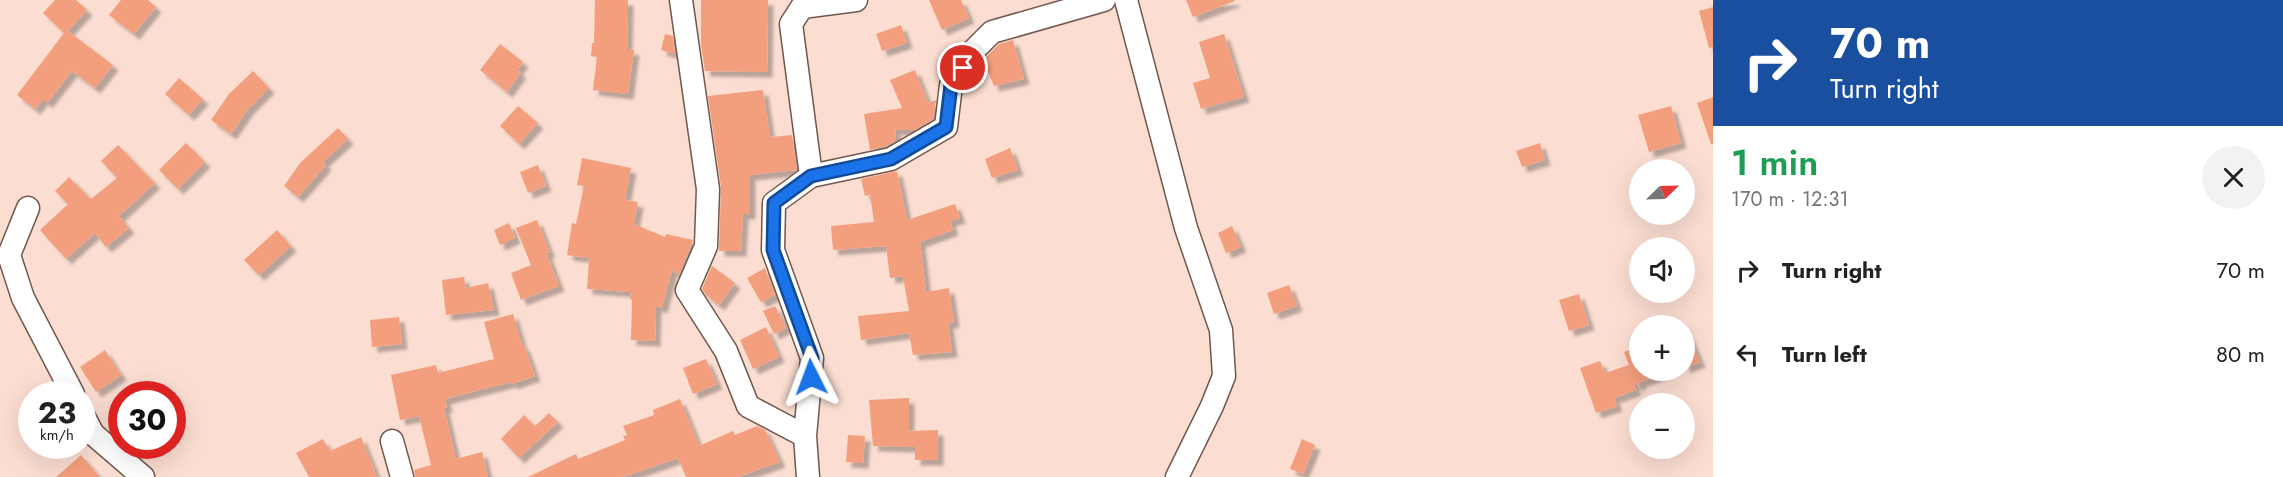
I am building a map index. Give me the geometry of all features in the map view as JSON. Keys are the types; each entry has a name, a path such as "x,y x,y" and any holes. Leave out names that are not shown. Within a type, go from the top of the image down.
{"street":[{"path":"681,0 708,189 706,246 687,290 726,351 748,406 805,436"},
{"path":"811,176 791,24 802,7 856,0"},
{"path":"808,477 805,436 812,358 773,250 774,203 811,176 891,159 946,127 951,85 974,51 992,32 1104,0"},
{"path":"1126,0 1186,228 1221,330 1224,376 1177,477"},
{"path":"28,208 9,255 23,298 66,381"},
{"path":"96,437 143,477"},
{"path":"392,441 402,477"}],"building":[{"path":"55,0 76,0 87,10 68,31 113,65 95,88 72,71 47,103 43,99 35,109 17,95 64,33 43,13"},
{"path":"121,0 148,0 156,7 134,34 109,15"},
{"path":"595,0 628,0 627,49 634,50 628,94 593,90 597,57 591,56 592,43 594,43"},
{"path":"701,0 768,0 767,72 705,71 701,45"},
{"path":"929,0 961,0 969,18 942,30"},
{"path":"1186,0 1234,0 1235,1 1193,17"},
{"path":"1713,7 1713,47 1709,48 1699,11"},
{"path":"901,25 907,43 882,51 876,34"},
{"path":"665,34 673,36 675,54 661,50"},
{"path":"1224,34 1244,97 1201,109 1193,83 1210,78 1199,42"},
{"path":"1013,40 1024,79 994,86 983,60 999,44"},
{"path":"500,44 523,62 517,70 521,73 507,92 480,70"},
{"path":"915,70 928,103 936,100 933,119 914,130 895,130 896,140 886,146 870,150 864,114 902,108 890,80"},
{"path":"253,71 269,88 248,109 231,134 211,120 229,94"},
{"path":"179,78 203,99 189,115 165,94"},
{"path":"763,90 770,137 792,135 797,170 750,175 750,214 743,214 741,251 719,251 721,187 708,96"},
{"path":"1713,97 1713,144 1711,144 1697,103"},
{"path":"518,106 538,123 519,144 500,126"},
{"path":"1671,106 1681,143 1649,152 1638,115"},
{"path":"338,128 348,139 323,162 326,165 298,197 284,186 300,163"},
{"path":"186,143 205,162 178,189 159,170"},
{"path":"1540,143 1545,160 1522,167 1516,151"},
{"path":"118,145 155,183 119,216 129,228 106,247 95,233 66,259 40,230 68,204 55,191 69,177 91,199 117,178 101,161"},
{"path":"1010,148 1018,170 992,178 985,159"},
{"path":"582,158 631,168 625,200 638,202 634,224 665,237 666,234 693,240 679,275 672,270 662,308 656,306 655,341 631,340 631,292 587,289 589,258 567,255 572,223 576,224 584,186 577,185"},
{"path":"538,165 546,186 528,193 520,172"},
{"path":"897,171 907,220 955,204 960,218 950,221 953,230 920,242 926,292 949,288 954,322 948,323 952,352 913,355 909,333 861,340 858,316 909,311 903,276 890,278 886,246 833,250 831,226 874,222 870,194 865,196 861,179"},
{"path":"537,220 550,253 546,252 559,286 521,300 511,273 531,265 516,228"},
{"path":"509,223 515,238 500,245 494,230"},
{"path":"1232,226 1241,247 1226,253 1218,233"},
{"path":"277,230 291,246 259,275 244,260"},
{"path":"712,266 735,283 719,305 702,289"},
{"path":"765,268 775,295 761,302 747,278"},
{"path":"464,277 466,288 488,283 494,310 446,315 442,280"},
{"path":"1289,285 1297,306 1274,314 1267,293"},
{"path":"1579,294 1589,325 1569,331 1559,300"},
{"path":"775,306 786,328 774,334 763,311"},
{"path":"513,314 522,345 524,345 535,376 512,384 511,382 445,399 447,407 444,408 456,459 482,452 488,477 415,477 414,470 431,465 419,416 400,420 391,375 436,365 438,373 494,359 484,322"},
{"path":"399,317 402,344 372,347 370,320"},
{"path":"766,327 779,357 753,369 740,340"},
{"path":"105,350 121,375 108,381 108,384 96,392 96,381 89,381 80,367"},
{"path":"1629,350 1629,365 1624,352"},
{"path":"1695,350 1700,362 1695,364"},
{"path":"706,359 717,384 693,394 683,368"},
{"path":"1600,361 1605,373 1629,365 1629,381 1643,381 1640,382 1640,388 1636,383 1634,384 1636,390 1614,398 1617,406 1596,413 1580,368"},
{"path":"909,398 909,431 938,430 938,460 915,460 915,447 873,446 869,400"},
{"path":"680,399 699,446 733,431 735,435 757,426 765,430 780,462 738,477 686,477 678,458 623,477 528,477 576,454 578,459 625,440 623,436 627,435 623,426 654,415 653,410"},
{"path":"549,413 558,422 519,458 501,439 524,415 535,426"},
{"path":"848,435 865,436 863,463 846,462"},
{"path":"361,437 377,477 309,477 296,453 323,439 330,451"},
{"path":"1302,439 1315,445 1303,474 1290,469"},
{"path":"76,459 84,459 100,477 56,477"}],"route":[{"path":"811,377 812,358 773,250 774,203 811,176 891,159 946,127 951,85 963,68"}]}
